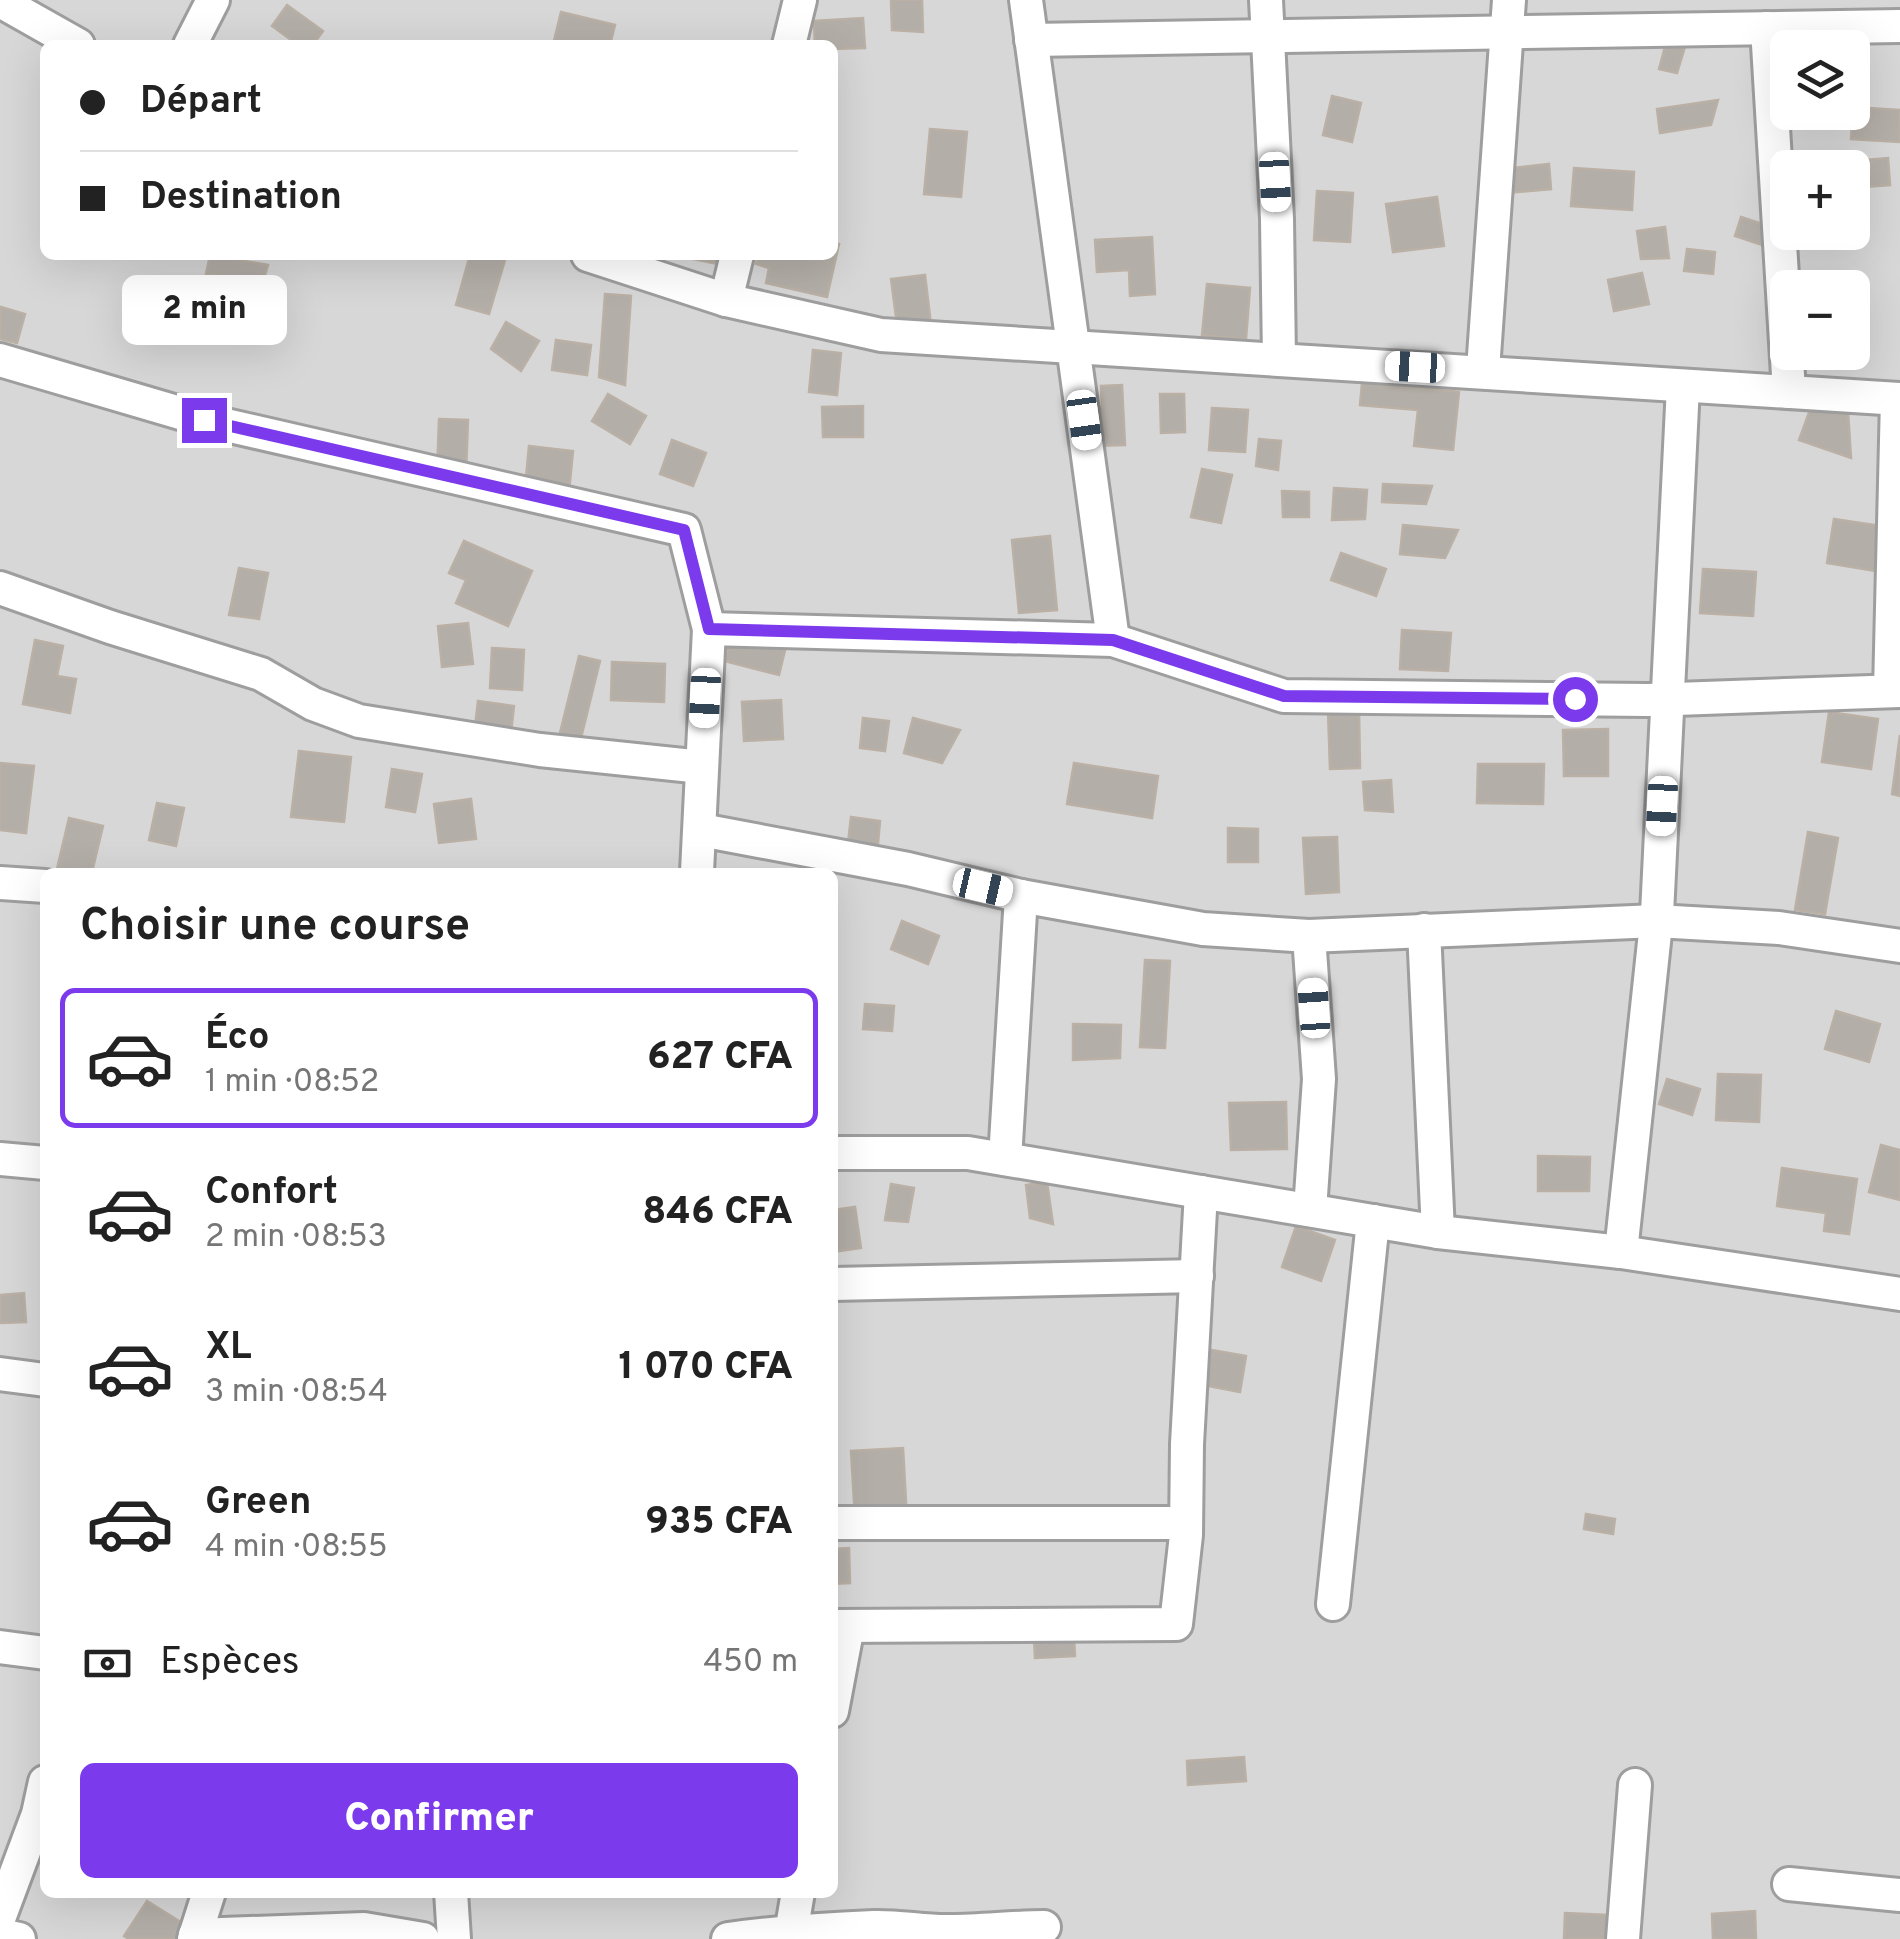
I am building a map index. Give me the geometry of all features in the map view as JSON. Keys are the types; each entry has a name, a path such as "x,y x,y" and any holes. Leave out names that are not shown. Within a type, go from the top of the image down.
{"street":[{"path":"193,40 213,0"},
{"path":"790,40 800,0"},
{"path":"1026,0 1113,640"},
{"path":"1266,0 1277,219 1279,360"},
{"path":"0,1 69,40"},
{"path":"1031,40 1267,36 1508,16 1700,15 1768,28 1900,26"},
{"path":"1483,370 1508,16"},
{"path":"1768,28 1790,392"},
{"path":"603,260 726,300 881,335 1898,399 1895,690 1668,699 1284,696 1113,640 709,629"},
{"path":"726,300 736,260"},
{"path":"0,360 204,420 684,530 709,629 697,868"},
{"path":"1622,1252 1656,921 1683,386"},
{"path":"0,588 110,628 261,674 313,704 359,722 540,750 702,767"},
{"path":"701,830 1203,929 1309,936 1656,921 1779,928 1900,946"},
{"path":"0,883 40,886"},
{"path":"1005,1159 1021,896"},
{"path":"1424,930 1438,1232"},
{"path":"1309,936 1319,1079 1310,1210"},
{"path":"838,1154 968,1153 1438,1232 1622,1252 1900,1294"},
{"path":"0,1159 40,1163"},
{"path":"840,1626 1176,1624 1186,1523 1201,1192"},
{"path":"1333,1604 1373,1221"},
{"path":"838,1284 1197,1276"},
{"path":"0,1374 40,1379"},
{"path":"838,1524 1186,1523"},
{"path":"0,1647 40,1652"},
{"path":"1623,1939 1634,1785"},
{"path":"0,1916 40,1805"},
{"path":"1788,1884 1900,1895"},
{"path":"206,1898 195,1937 364,1929 423,1939"},
{"path":"451,1898 454,1939"},
{"path":"790,1935 797,1898"},
{"path":"728,1939 878,1926 919,1935 1044,1927"},
{"path":"0,1936 19,1939"}],"shaded area":[{"path":"0,0 1900,0 1900,1939 0,1939"}],"building":[{"path":"891,0 922,0 923,32 892,30"},
{"path":"287,5 323,31 317,40 291,40 272,26"},
{"path":"561,12 615,25 611,40 554,40"},
{"path":"863,18 865,48 838,49 838,40 815,40 814,21"},
{"path":"1669,32 1688,37 1677,73 1659,69"},
{"path":"1332,96 1361,103 1352,142 1323,135"},
{"path":"1718,100 1711,125 1660,133 1657,109"},
{"path":"1870,108 1900,110 1900,142 1851,139 1852,130 1870,130"},
{"path":"930,129 967,132 961,197 924,194"},
{"path":"1888,158 1890,185 1870,187 1870,160"},
{"path":"1549,164 1551,189 1508,193 1505,169"},
{"path":"1574,168 1634,172 1632,210 1571,206"},
{"path":"1317,191 1353,193 1350,242 1314,240"},
{"path":"1437,197 1444,246 1393,252 1386,204"},
{"path":"1741,217 1769,226 1762,245 1735,236"},
{"path":"1665,227 1669,258 1641,259 1637,231"},
{"path":"1152,237 1155,294 1130,296 1129,270 1097,272 1095,240"},
{"path":"1687,249 1715,252 1713,274 1684,271"},
{"path":"209,260 268,265 262,285 206,274"},
{"path":"469,260 505,260 489,314 456,305"},
{"path":"757,260 835,260 827,297 766,283 769,268 756,264"},
{"path":"1642,273 1649,304 1614,311 1608,280"},
{"path":"925,275 931,325 898,332 891,279"},
{"path":"1207,284 1250,288 1246,339 1202,335"},
{"path":"605,294 631,296 625,385 599,377"},
{"path":"1,307 25,314 17,343 0,339"},
{"path":"506,322 539,341 521,371 491,349"},
{"path":"556,340 591,345 587,375 552,370"},
{"path":"813,350 841,353 837,395 809,392"},
{"path":"1362,383 1459,392 1453,450 1414,446 1418,410 1360,405"},
{"path":"1122,385 1125,445 1090,446 1088,407 1102,407 1101,386"},
{"path":"608,394 646,416 630,444 592,421"},
{"path":"1160,394 1184,394 1185,432 1161,433"},
{"path":"1814,399 1848,411 1851,458 1799,440"},
{"path":"863,406 863,437 823,437 822,407"},
{"path":"1212,408 1248,410 1245,452 1209,450"},
{"path":"439,419 468,420 466,474 437,473"},
{"path":"1259,439 1281,441 1278,470 1256,466"},
{"path":"672,440 706,453 693,486 660,474"},
{"path":"529,446 573,451 569,492 525,488"},
{"path":"1202,469 1232,475 1221,523 1191,517"},
{"path":"1383,484 1432,486 1426,504 1382,502"},
{"path":"1334,488 1367,490 1365,519 1332,520"},
{"path":"1282,491 1309,492 1309,517 1283,517"},
{"path":"1834,519 1895,528 1888,573 1827,563"},
{"path":"1403,525 1458,530 1445,558 1400,554"},
{"path":"1050,536 1057,610 1019,613 1012,540"},
{"path":"464,541 532,571 508,626 456,603 466,580 449,573"},
{"path":"1341,553 1386,569 1376,596 1331,580"},
{"path":"239,568 268,573 259,619 229,615"},
{"path":"1703,569 1756,572 1753,616 1700,613"},
{"path":"468,623 473,664 442,667 438,626"},
{"path":"733,628 787,642 779,675 725,661"},
{"path":"1402,630 1451,633 1448,671 1400,669"},
{"path":"35,640 63,646 57,676 76,679 70,713 23,704"},
{"path":"492,648 524,650 522,690 490,688"},
{"path":"579,656 600,661 580,742 559,737"},
{"path":"612,662 665,664 664,702 611,700"},
{"path":"781,700 783,739 744,741 742,702"},
{"path":"478,701 514,706 511,732 475,727"},
{"path":"1359,710 1360,768 1330,769 1328,711"},
{"path":"1829,712 1878,719 1871,769 1822,762"},
{"path":"863,718 889,721 885,751 860,748"},
{"path":"913,718 960,730 942,763 904,753"},
{"path":"1608,729 1608,776 1564,776 1563,730"},
{"path":"1900,735 1900,796 1892,794"},
{"path":"299,751 351,757 344,822 291,817"},
{"path":"0,763 34,766 26,833 0,830"},
{"path":"1074,763 1158,776 1152,818 1067,804"},
{"path":"1478,764 1544,764 1543,804 1477,803"},
{"path":"392,769 422,774 415,812 386,807"},
{"path":"1391,780 1393,812 1365,810 1363,782"},
{"path":"471,799 476,839 439,843 434,804"},
{"path":"157,803 184,808 176,846 149,840"},
{"path":"851,817 880,821 877,855 847,852"},
{"path":"69,818 103,826 93,868 57,868"},
{"path":"1228,828 1258,829 1258,862 1228,862"},
{"path":"1808,832 1838,838 1825,914 1795,910"},
{"path":"1337,837 1339,892 1306,894 1303,838"},
{"path":"902,921 939,936 928,964 891,949"},
{"path":"1145,960 1170,961 1165,1048 1140,1047"},
{"path":"865,1004 894,1006 892,1031 863,1029"},
{"path":"1836,1011 1880,1024 1869,1062 1825,1049"},
{"path":"1073,1024 1121,1025 1120,1058 1073,1060"},
{"path":"1718,1074 1761,1075 1759,1122 1716,1120"},
{"path":"1667,1079 1700,1089 1692,1115 1659,1104"},
{"path":"1286,1102 1287,1149 1231,1150 1229,1103"},
{"path":"1881,1145 1900,1150 1900,1200 1869,1192"},
{"path":"1538,1156 1590,1157 1589,1191 1538,1191"},
{"path":"1782,1168 1857,1179 1849,1234 1824,1231 1826,1213 1777,1206"},
{"path":"1047,1182 1053,1224 1030,1218 1026,1185"},
{"path":"891,1184 914,1188 908,1222 885,1220"},
{"path":"855,1207 861,1248 838,1251 838,1209"},
{"path":"1296,1226 1335,1240 1321,1281 1282,1267"},
{"path":"24,1293 26,1322 0,1323 0,1295"},
{"path":"1200,1348 1246,1356 1240,1392 1193,1383"},
{"path":"903,1448 907,1519 855,1519 851,1451"},
{"path":"1586,1514 1615,1519 1613,1534 1584,1529"},
{"path":"849,1548 850,1583 838,1584 838,1549"},
{"path":"1074,1637 1075,1656 1035,1658 1034,1639"},
{"path":"1244,1757 1246,1781 1188,1785 1187,1761"},
{"path":"147,1901 187,1926 180,1939 124,1936"},
{"path":"1755,1911 1756,1939 1713,1939 1712,1914"},
{"path":"1565,1913 1609,1915 1608,1939 1564,1939"}],"route":[{"path":"204,420 684,530 709,629 1113,640 1284,696 1575,699"}]}
